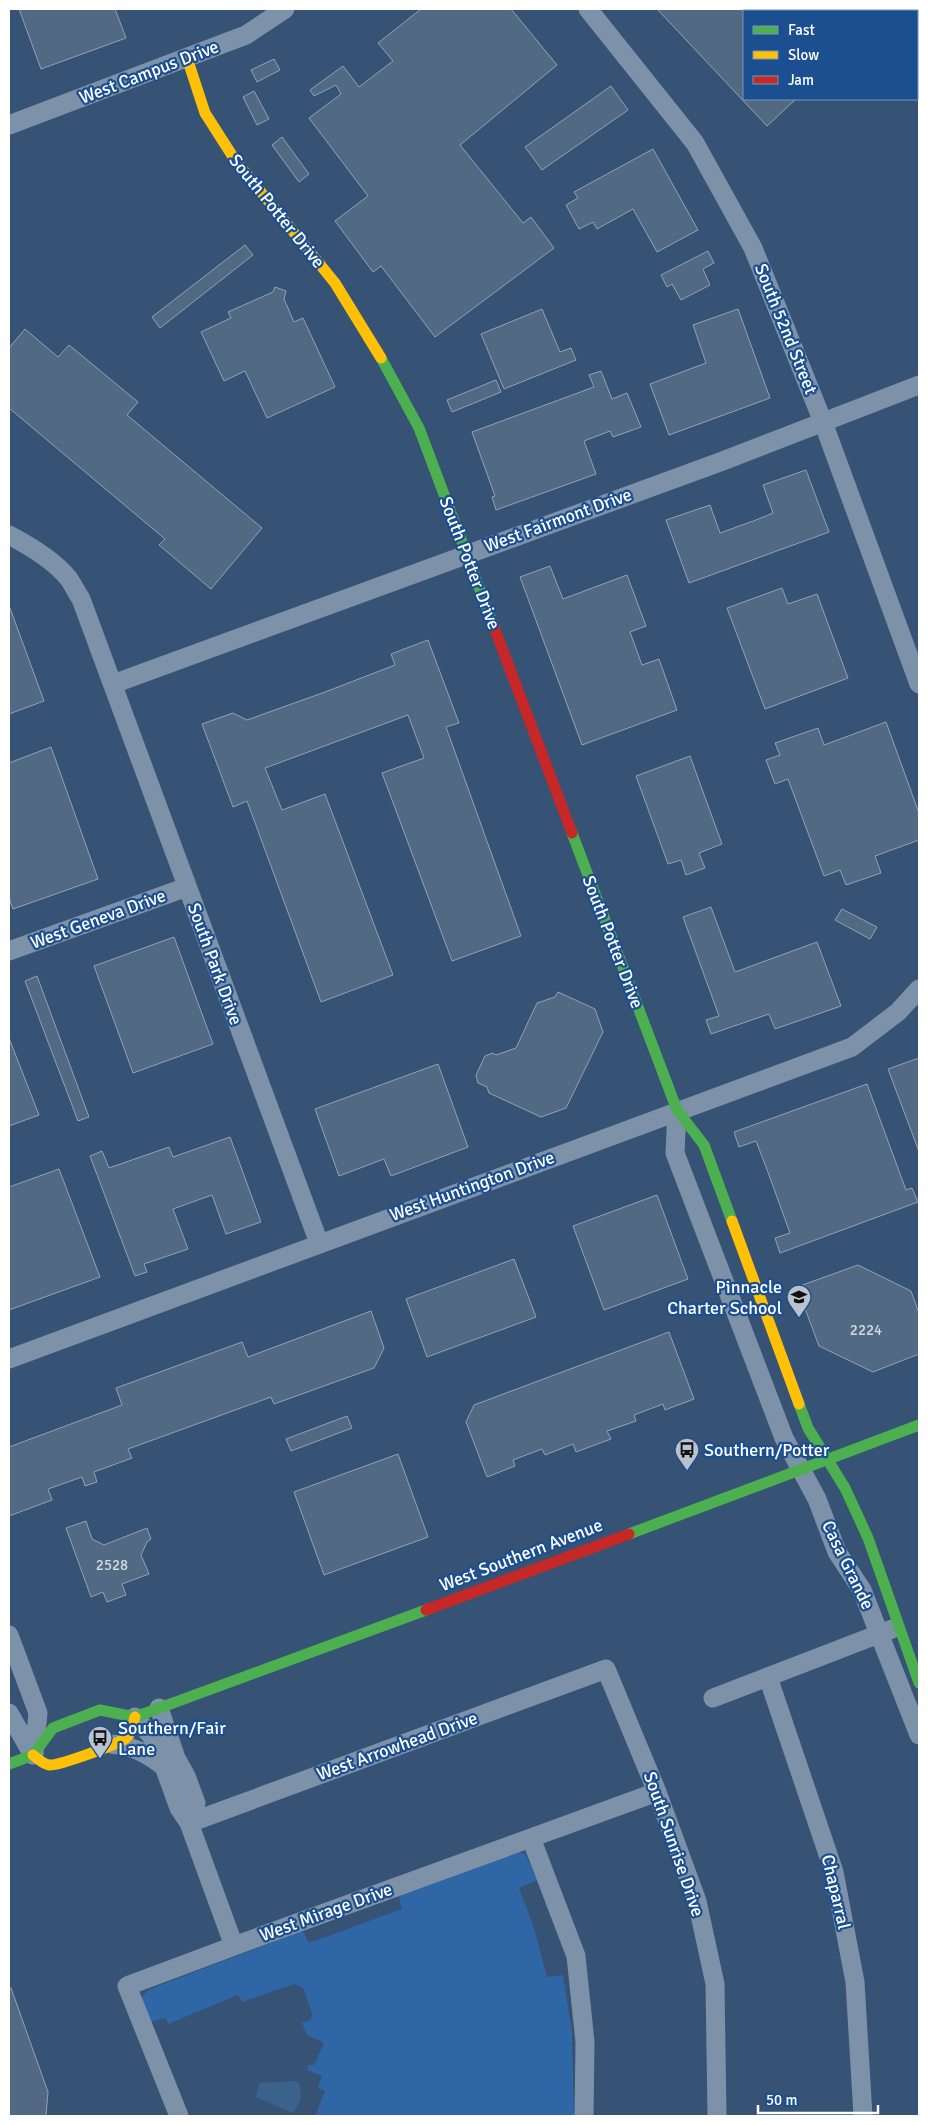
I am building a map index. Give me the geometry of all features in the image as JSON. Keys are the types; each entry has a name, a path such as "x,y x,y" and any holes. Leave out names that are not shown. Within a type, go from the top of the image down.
{"street":[{"name":"West Campus Drive","path":"9,125 188,58 246,34 286,9"},
{"name":"South 52nd Street","path":"588,9 660,99 699,152 753,248 823,422 919,684"},
{"name":"South Potter Drive","path":"188,58 205,113 235,160 335,283 390,372 419,428 677,1110 704,1146 808,1428 828,1460"},
{"name":"West Fairmont Drive","path":"113,684 466,553 712,465 919,385"},
{"name":"South Park Drive","path":"9,535 30,546 68,578 81,599 319,1243"},
{"name":"West Geneva Drive","path":"9,950 186,887"},
{"name":"West Huntington Drive","path":"9,1359 677,1110 852,1047 898,1012 919,989"},
{"name":"South Potter Drive","path":"677,1110 675,1153 784,1438 801,1470"},
{"name":"West Southern Avenue","path":"33,1755 53,1728 100,1710 135,1716 158,1708 255,1674 919,1425"},
{"name":"Casa Grande","path":"828,1460 845,1488 868,1538 898,1628 919,1683"},
{"name":"Casa Grande","path":"801,1470 817,1499 838,1552 862,1590 881,1634 919,1735"},
{"path":"713,1698 898,1628"},
{"path":"9,1635 38,1713 33,1755"},
{"name":"South Sunrise Drive","path":"606,1669 658,1792 697,1901 715,1984 717,2116"},
{"name":"West Arrowhead Drive","path":"189,1823 606,1669"},
{"name":"Chaparral","path":"768,1677 834,1872 855,1982 863,2116"},
{"path":"158,1708 176,1758 186,1776 196,1803 189,1823"},
{"path":"9,1713 33,1755 41,1763 52,1765 126,1738 132,1729 135,1716"},
{"path":"135,1716 154,1739 179,1808 189,1823 234,1946"},
{"path":"111,1744 137,1749 149,1755 164,1767"},
{"path":"9,1764 33,1755"},
{"name":"West Mirage Drive","path":"179,2116 127,1986 658,1792"},
{"path":"531,1838 576,1956 585,2042 584,2116"}],"shaded area":[{"path":"517,1851 526,1855 537,1880 519,1888 534,1928 547,1977 563,1975 572,2032 574,2116 315,2116 325,2091 318,2088 322,2076 307,2070 309,2065 314,2065 324,2043 307,2035 302,2023 311,2019 312,2013 303,1988 294,1984 242,2002 238,1995 168,2024 166,2018 150,2022 142,2001 143,1995 150,1989 303,1931 309,1943 402,1909 398,1893"},
{"path":"296,2081 299,2083 301,2095 299,2103 292,2113 256,2097 259,2083"}],"building":[{"path":"19,9 115,9 126,38 41,69"},
{"path":"421,9 511,9 557,65 460,145 523,223 531,217 554,248 435,337 381,266 373,272 335,221 368,196 309,118 341,94 336,85 314,96 310,90 343,66 359,87 393,61 378,43"},
{"path":"657,9 744,9 743,100 795,100 767,126"},
{"path":"274,59 280,70 257,82 251,70"},
{"path":"611,86 628,110 542,170 525,147"},
{"path":"254,91 269,119 257,125 243,97"},
{"path":"282,137 309,174 299,182 272,145"},
{"path":"653,149 698,230 657,252 633,209 597,229 593,222 579,229 566,205 578,198 574,192"},
{"path":"245,245 253,255 160,328 152,317"},
{"path":"708,251 714,263 703,269 710,285 681,300 672,284 667,287 661,275"},
{"path":"275,287 286,291 284,299 294,322 303,318 335,387 267,418 245,371 224,381 201,332 231,318 228,312 273,292"},
{"path":"542,309 560,352 571,348 576,360 504,389 481,334"},
{"path":"738,309 770,398 669,435 650,384 706,363 693,325"},
{"path":"25,329 58,357 69,345 138,402 127,415 262,528 211,589 159,545 165,539 9,408 9,348"},
{"path":"601,371 612,399 627,393 641,427 613,437 610,431 584,441 596,474 496,510 492,497 495,496 472,432 594,387 589,375"},
{"path":"496,380 501,392 452,412 447,400"},
{"path":"806,470 829,532 689,583 666,520 710,505 720,533 773,513 763,485"},
{"path":"550,566 563,599 627,575 646,626 630,632 642,665 659,659 677,710 582,745 520,577"},
{"path":"782,588 788,604 817,594 848,678 765,709 727,608"},
{"path":"9,608 44,701 9,714"},
{"path":"428,640 459,723 446,727 521,936 452,961 382,773 424,758 408,715 265,768 282,810 325,794 393,975 321,1002 247,801 233,807 202,724 233,713 247,720 325,692 395,665 391,654"},
{"path":"886,722 919,813 919,840 875,856 881,873 846,885 840,870 824,876 788,779 775,784 766,760 780,755 775,743 818,728 824,745"},
{"path":"51,747 98,879 13,909 9,898 9,763"},
{"path":"690,756 722,844 699,853 705,868 686,875 681,860 668,864 636,776"},
{"path":"711,907 735,972 817,942 841,1006 775,1029 769,1014 711,1034 706,1020 719,1016 683,917"},
{"path":"842,909 877,927 870,939 835,920"},
{"path":"174,937 213,1044 133,1073 94,966"},
{"path":"37,976 89,1117 78,1121 25,981"},
{"path":"558,992 595,1009 603,1032 566,1108 541,1117 489,1093 487,1087 478,1083 476,1075 485,1056 493,1053 496,1055 516,1048 537,1003 555,997"},
{"path":"9,1038 39,1115 9,1126"},
{"path":"919,1058 919,1149 918,1149 888,1069"},
{"path":"438,1064 468,1147 391,1176 384,1159 339,1176 315,1109"},
{"path":"867,1084 906,1190 912,1188 918,1202 780,1253 775,1238 790,1233 769,1175 756,1141 739,1147 734,1132"},
{"path":"230,1137 261,1222 226,1234 212,1195 173,1209 188,1249 144,1264 147,1272 135,1276 90,1156 102,1151 109,1168 169,1147 173,1157"},
{"path":"59,1169 100,1277 9,1310 9,1187"},
{"path":"657,1195 688,1279 604,1310 573,1226"},
{"path":"514,1259 536,1317 427,1357 406,1299"},
{"path":"858,1265 911,1291 919,1313 919,1354 873,1372 819,1346 797,1287"},
{"path":"371,1311 384,1348 374,1368 274,1404 271,1397 128,1449 132,1458 94,1472 97,1482 85,1486 82,1477 48,1489 52,1500 9,1516 9,1447 122,1405 116,1388 242,1342 248,1357"},
{"path":"669,1332 694,1399 665,1410 663,1404 634,1415 636,1421 607,1431 611,1439 576,1452 573,1444 545,1455 542,1449 513,1460 515,1466 487,1477 466,1422 474,1405"},
{"path":"347,1416 352,1428 291,1451 286,1439"},
{"path":"398,1454 428,1537 324,1575 294,1492"},
{"path":"86,1521 92,1539 104,1545 147,1528 151,1539 147,1542 141,1555 149,1574 122,1584 126,1595 107,1602 103,1592 91,1597 66,1528"},
{"path":"9,1988 11,1988 48,2092 46,2116 9,2116"}],"traffic: fast":[{"path":"381,358 419,428 494,627"},
{"path":"572,833 677,1110 704,1145 732,1221"},
{"path":"799,1404 808,1428 845,1488 868,1538 919,1683"},
{"path":"629,1534 919,1425"},
{"path":"9,1764 33,1755 53,1728 100,1710 135,1717 426,1610"}],"traffic: slow":[{"path":"187,58 205,113 235,160 335,283 381,358"},
{"path":"732,1221 799,1404"},
{"path":"33,1755 49,1765 88,1754 126,1738 131,1731 135,1717"}],"traffic: jam":[{"path":"494,627 572,833"},
{"path":"426,1610 629,1534"}],"place":[{"name":"Pinnacle Charter School","path":"799,1318"},
{"name":"Southern/Potter","path":"687,1471"},
{"name":"Southern/Fair Lane","path":"100,1759"}]}
